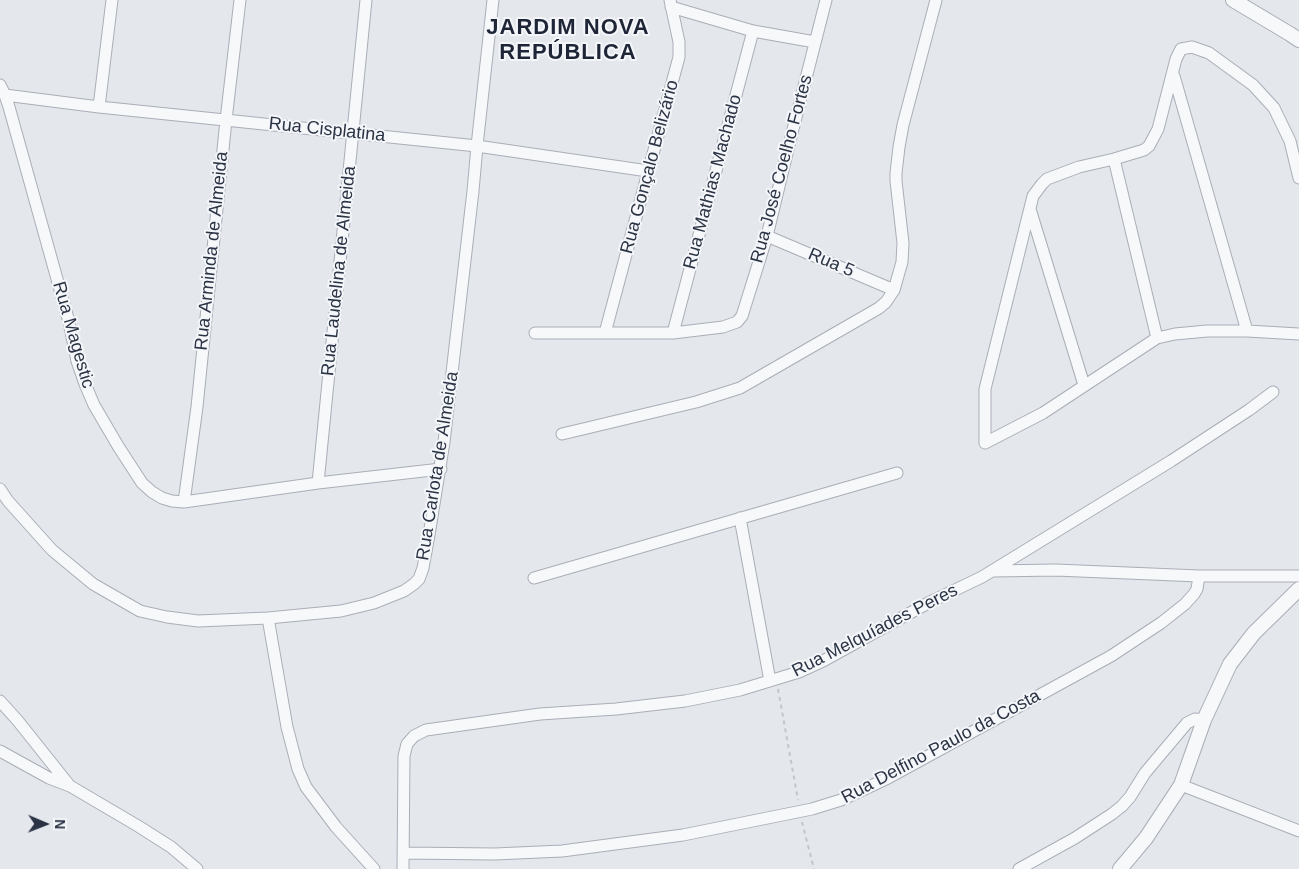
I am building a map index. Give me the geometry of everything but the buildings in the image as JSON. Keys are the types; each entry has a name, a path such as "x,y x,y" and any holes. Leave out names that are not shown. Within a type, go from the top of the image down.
{"street":[{"path":"98,107 112,0"},
{"name":"Rua Arminda de Almeida","path":"184,502 197,407 240,0"},
{"name":"Rua Laudelina de Almeida","path":"318,483 366,0"},
{"name":"Rua Carlota de Almeida","path":"0,489 8,501 52,550 93,584 140,611 198,621 268,618 341,611 404,591 414,584 419,579 423,568 440,469 473,192 493,0"},
{"name":"Rua José Coelho Fortes","path":"673,333 723,327 731,325 742,316 767,236 826,0"},
{"path":"562,434 696,402 740,388 879,308 886,302 894,290 902,262 903,243 896,181 899,147 936,0"},
{"path":"1233,0 1299,40"},
{"path":"671,4 753,31 815,42"},
{"name":"Rua Gonçalo Belizário","path":"605,332 680,57 679,42 671,4"},
{"name":"Rua Mathias Machado","path":"673,333 753,31"},
{"path":"1299,178 1294,140 1274,108 1253,85 1209,53 1192,47 1181,49 1178,54 1158,129 1149,146 1144,150 1114,160 1079,167 1048,179 1033,196 985,389 985,444 1043,413 1157,338 1189,332 1247,331 1299,334"},
{"path":"1173,74 1247,331"},
{"name":"Rua Cisplatina","path":"3,90 98,107 477,146 648,171"},
{"name":"Rua Magestic","path":"3,90 69,322 77,361 85,384 94,405 118,446 142,483 152,492 162,498 184,502 318,483 440,469"},
{"path":"1114,160 1157,338"},
{"path":"1030,208 1084,385"},
{"name":"Rua 5","path":"767,236 894,290"},
{"path":"535,333 673,333"},
{"name":"Rua Melquíades Peres","path":"402,869 404,756 407,744 414,736 426,730 540,714 616,709 685,701 740,690 774,680 824,661 930,602 991,571 1171,461 1273,392"},
{"path":"534,578 897,473"},
{"path":"740,518 774,680"},
{"path":"991,571 1056,570 1199,576 1299,576"},
{"name":"Rua Delfino Paulo da Costa","path":"403,852 495,854 562,851 682,835 800,812 841,800 888,778 1111,656 1161,623 1185,604 1197,589 1199,576"},
{"path":"1124,867 1146,838 1181,785 1204,720 1230,664 1254,633 1297,594"},
{"path":"268,618 287,727 298,768 306,787 336,828 374,869"},
{"path":"0,701 70,786"},
{"path":"1019,869 1075,838 1122,806 1145,773 1187,723 1195,719 1204,720"},
{"path":"0,751 49,778 70,786 171,847 197,869"},
{"path":"1181,785 1299,831"}],"path":[{"path":"774,680 807,847 814,869"}],"district":[{"name":"JARDIM NOVA REPÚBLICA","path":"568,40"}]}
